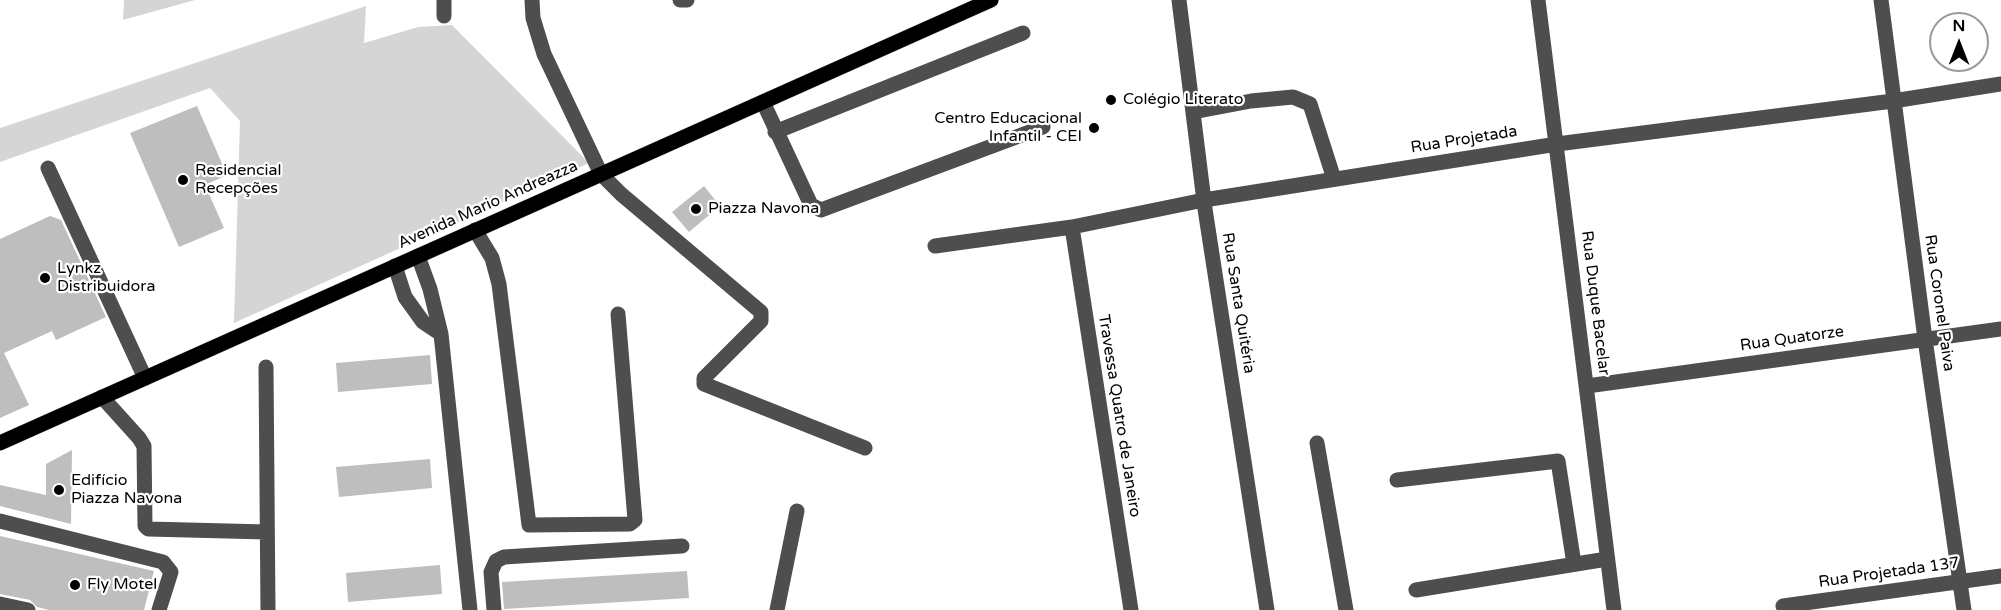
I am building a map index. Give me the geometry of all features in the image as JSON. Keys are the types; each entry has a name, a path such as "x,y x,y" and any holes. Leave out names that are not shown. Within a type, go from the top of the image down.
{"main road":[{"name":"Avenida Mario Andreazza","path":"0,443 990,0"}],"street":[{"path":"444,0 444,16"},
{"path":"532,0 533,18 544,54 602,174 621,194 761,312 761,321 704,378 704,384 865,448"},
{"path":"680,0 687,0"},
{"name":"Rua Santa Quitéria","path":"1179,0 1204,200 1267,610"},
{"name":"Rua Duque Bacelar","path":"1538,0 1614,610"},
{"name":"Rua Coronel Paiva","path":"1881,0 1925,339 1964,610"},
{"path":"775,132 1023,33"},
{"name":"Rua Projetada","path":"936,246 1071,227 1204,200 1557,144 1893,101 2001,84"},
{"path":"1193,112 1251,101 1293,97 1310,104 1334,179"},
{"path":"763,102 811,205 821,210 1042,127"},
{"path":"48,168 146,378"},
{"name":"Travessa Quatro de Janeiro","path":"1071,227 1131,610"},
{"path":"475,230 492,258 499,284 529,525 630,524 635,520 618,314"},
{"path":"418,256 430,289 441,334 470,610"},
{"path":"395,266 405,297 423,322 441,334"},
{"name":"Rua Quatorze","path":"1587,386 2001,329"},
{"path":"266,367 268,610"},
{"path":"102,397 144,446 145,526 148,529 267,532"},
{"path":"1317,443 1346,610"},
{"path":"1397,480 1558,461 1574,564"},
{"path":"777,610 797,511"},
{"path":"0,521 163,562 171,572 159,610"},
{"path":"494,610 491,572 496,561 504,557 682,546"},
{"path":"1416,590 1607,559"},
{"name":"Rua Projetada 137","path":"1783,606 2001,576"},
{"path":"0,604 28,610"}],"shaded area":[{"path":"124,0 195,0 123,20"},
{"path":"366,6 364,43 418,27 452,25 589,163 234,323 240,121 210,88 0,162 0,128"}],"building":[{"name":"Residencial Recepções","path":"197,106 227,175 205,185 224,228 179,247 130,133"},
{"name":"Piazza Navona","path":"704,186 720,206 689,232 672,212"},
{"name":"Lynkz Distribuidora","path":"50,216 61,220 106,317 56,340 52,331 4,353 29,405 0,418 0,239"},
{"path":"430,355 432,384 338,392 336,363"},
{"name":"Edifício Piazza Navona","path":"72,450 71,524 0,506 0,485 46,495 46,464"},
{"path":"430,459 432,488 339,497 336,467"},
{"name":"Fly Motel","path":"0,536 154,571 144,610 49,610 37,607 30,600 0,594"},
{"path":"440,565 442,594 348,602 346,573"},
{"path":"687,571 689,598 504,609 502,582"}],"place":[{"name":"Colégio Literato","path":"1111,100"},
{"name":"Centro Educacional Infantil - CEI","path":"1094,128"},
{"name":"Residencial Recepções","path":"183,180"},
{"name":"Piazza Navona","path":"696,209"},
{"name":"Lynkz Distribuidora","path":"45,278"},
{"name":"Edifício Piazza Navona","path":"59,490"},
{"name":"Fly Motel","path":"75,585"}]}
